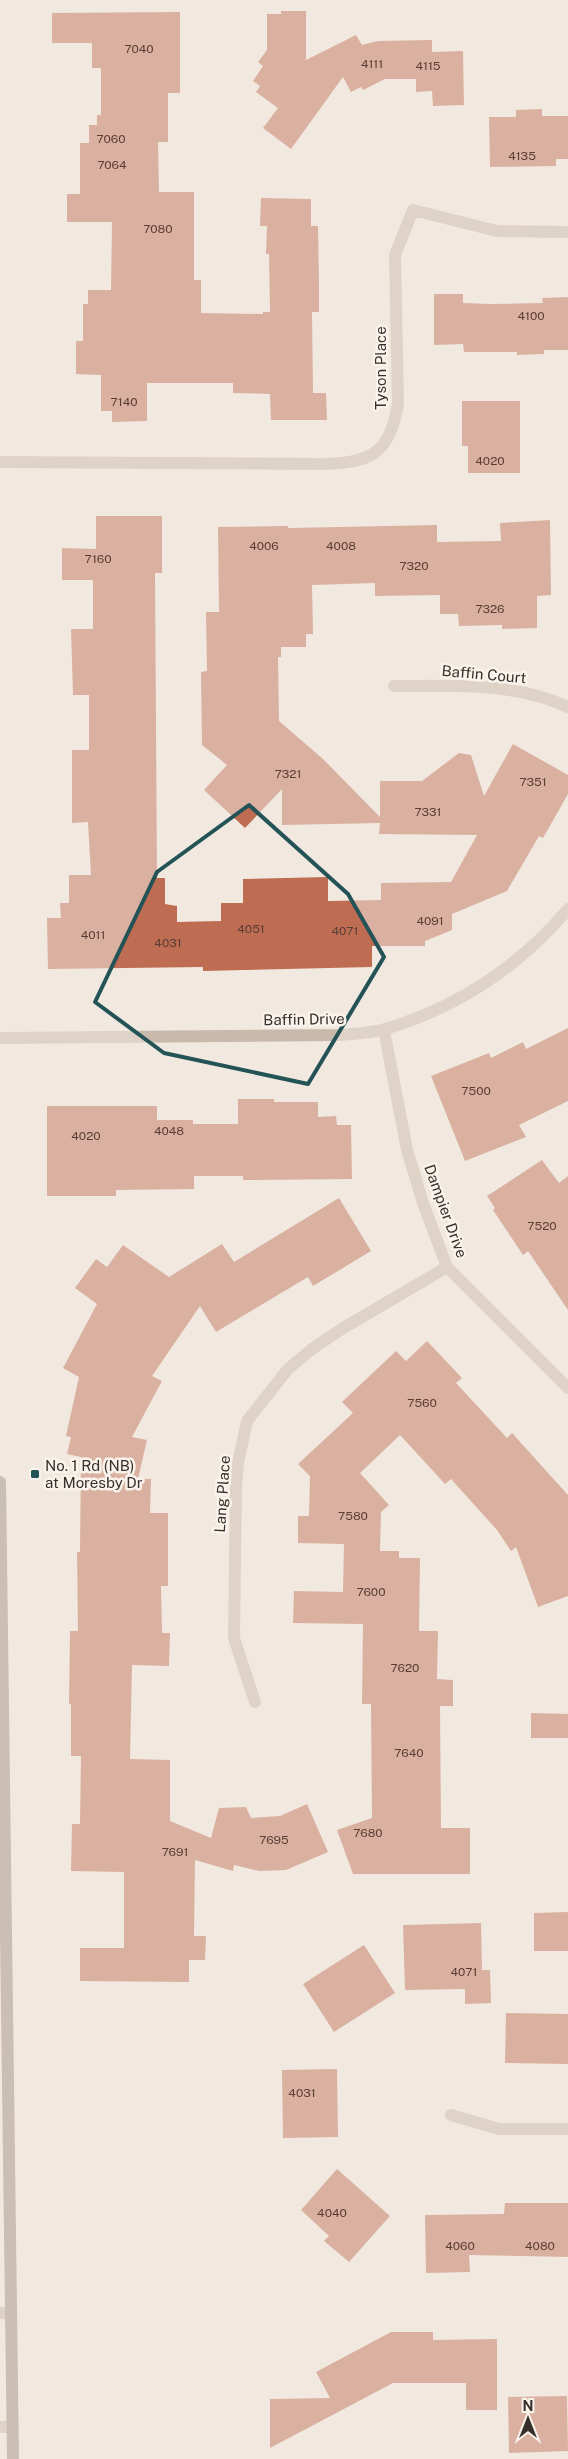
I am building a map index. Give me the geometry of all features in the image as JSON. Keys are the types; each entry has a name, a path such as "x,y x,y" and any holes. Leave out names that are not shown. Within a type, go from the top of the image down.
{"main road":[{"path":"0,1482 6,2427 13,2459"}],"street":[{"name":"Tyson Place","path":"0,462 321,464 350,463 366,459 385,443 396,417 398,404 395,256 413,210 497,231 568,232"},
{"name":"Baffin Court","path":"394,686 464,686 512,690 552,700 568,708"},
{"name":"Baffin Drive","path":"0,1038 340,1035 384,1030 421,1016 468,994 506,970 547,934 568,909"},
{"name":"Dampier Drive","path":"384,1030 407,1150 423,1203 447,1267 568,1388"},
{"name":"Lang Place","path":"255,1702 234,1638 236,1486 238,1463 247,1421 288,1369 312,1349 447,1267"},
{"path":"450,2116 499,2129 568,2129"}],"highlighted area":[{"path":"249,805 348,894 384,957 308,1084 164,1053 95,1002 157,872"}],"building":[{"path":"281,11 306,11 306,60 356,35 362,45 378,41 432,40 432,52 463,51 464,105 433,106 432,91 416,92 416,79 385,79 363,90 361,87 351,92 343,77 291,149 263,128 278,108 256,92 260,86 253,81 263,66 258,62 267,50 267,14 281,14"},
{"path":"180,12 180,93 168,93 168,142 158,142 159,192 194,192 194,280 201,280 201,313 263,314 263,312 270,312 269,254 266,254 267,226 260,226 261,198 311,199 311,226 318,226 319,284 319,312 312,312 313,393 326,393 327,420 271,420 270,394 233,393 233,383 147,383 147,421 112,422 112,411 101,411 101,375 76,374 76,341 83,341 83,304 88,304 88,290 111,290 112,222 67,222 67,194 80,194 80,143 89,143 89,125 97,125 97,115 101,115 101,68 92,68 92,43 52,43 52,13"},
{"path":"542,109 542,116 568,116 568,159 556,159 556,166 490,167 489,117 516,117 516,110"},
{"path":"434,294 463,294 463,303 491,304 543,303 542,298 568,297 568,350 544,350 544,354 517,355 517,352 464,352 463,344 434,345"},
{"path":"462,401 520,401 520,473 468,473 468,446 462,446"},
{"path":"96,516 162,516 162,573 155,573 157,878 165,878 165,904 177,906 177,922 221,921 221,903 243,903 243,879 328,877 328,901 381,900 381,883 451,882 477,835 379,834 380,823 282,825 282,789 245,828 204,790 227,765 202,745 201,672 207,671 206,612 219,612 218,527 288,526 288,528 437,525 437,542 501,541 500,523 550,520 551,595 537,596 537,628 502,629 502,625 459,626 458,614 440,614 440,595 375,596 375,583 312,585 313,634 306,634 306,647 281,647 281,657 278,657 279,721 323,759 380,817 380,781 422,781 459,753 471,755 484,796 513,744 568,775 568,794 543,838 539,836 507,891 452,914 452,930 425,941 425,946 372,946 372,967 203,971 203,967 48,969 47,918 61,918 60,903 69,903 69,875 91,875 88,822 72,823 72,750 89,750 89,695 73,695 71,629 93,629 93,580 62,580 62,548 96,549"},
{"path":"568,1028 568,1101 519,1125 526,1137 465,1161 431,1076 489,1053 491,1058 523,1042 526,1049"},
{"path":"238,1099 274,1099 274,1102 318,1102 318,1117 336,1116 337,1125 351,1125 352,1179 243,1180 243,1176 194,1176 194,1189 116,1190 116,1196 47,1196 47,1106 157,1106 157,1120 193,1120 193,1124 238,1124"},
{"path":"542,1160 559,1183 568,1176 568,1310 528,1251 523,1255 493,1210 495,1208 487,1196"},
{"path":"339,1198 371,1251 313,1286 308,1277 216,1332 200,1306 152,1376 162,1381 132,1437 147,1440 138,1479 151,1479 150,1513 168,1513 168,1586 161,1586 162,1633 170,1633 169,1666 132,1665 130,1759 170,1760 170,1821 211,1838 219,1808 246,1807 251,1818 280,1816 307,1804 328,1852 286,1870 259,1871 234,1865 233,1871 195,1860 194,1936 206,1936 205,1960 189,1960 189,1982 80,1981 80,1948 124,1948 124,1872 71,1871 72,1824 80,1824 81,1756 71,1756 71,1704 69,1704 70,1631 78,1631 77,1552 80,1552 81,1457 67,1454 71,1437 66,1436 79,1377 63,1368 97,1304 75,1288 96,1259 107,1267 123,1245 169,1277 222,1244 234,1262"},
{"path":"427,1341 462,1378 456,1383 507,1438 512,1433 568,1495 568,1596 538,1607 516,1547 511,1551 497,1530 451,1479 445,1484 400,1435 360,1473 389,1505 381,1512 380,1551 399,1551 399,1558 420,1558 419,1631 438,1631 437,1679 453,1680 453,1706 440,1706 441,1828 470,1828 470,1874 353,1874 337,1830 372,1818 371,1704 362,1704 363,1624 293,1623 294,1591 343,1592 344,1544 298,1543 298,1516 309,1516 310,1476 298,1464 353,1413 342,1402 396,1351 406,1361"},
{"path":"531,1713 568,1714 568,1738 531,1738"},
{"path":"568,1912 568,1951 534,1951 534,1913"},
{"path":"481,1923 482,1970 490,1970 491,2003 465,2004 465,1989 405,1990 403,1925"},
{"path":"364,1945 395,1993 334,2032 303,1984"},
{"path":"506,2013 568,2014 568,2064 505,2063"},
{"path":"337,2069 338,2137 283,2138 282,2070"},
{"path":"337,2169 390,2216 349,2262 324,2241 329,2236 301,2210"},
{"path":"505,2203 568,2203 568,2257 469,2255 470,2272 426,2273 425,2215 504,2214"},
{"path":"391,2332 433,2332 433,2340 497,2339 497,2410 466,2410 466,2383 393,2383 270,2448 270,2399 330,2398 316,2372"},
{"path":"567,2396 568,2451 509,2453 508,2397"}],"place":[{"name":"No. 1 Rd (NB) at Moresby Dr","path":"35,1474"}]}
